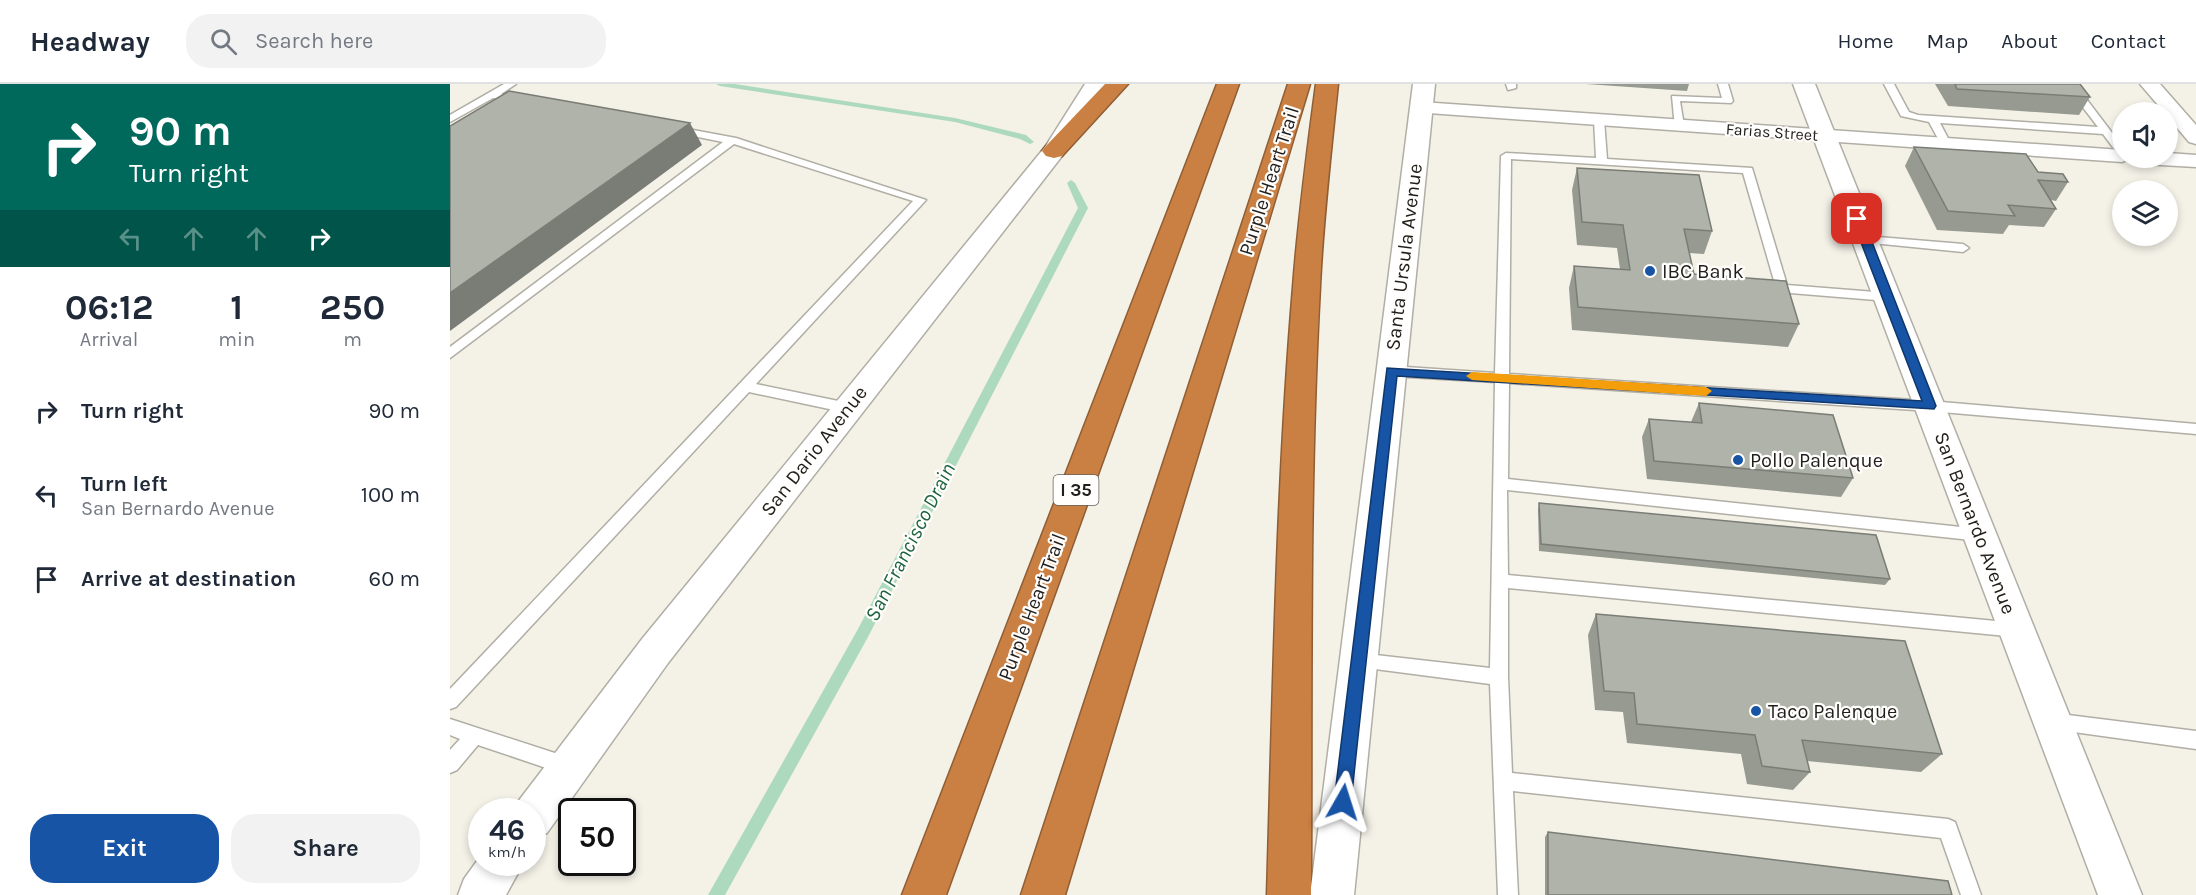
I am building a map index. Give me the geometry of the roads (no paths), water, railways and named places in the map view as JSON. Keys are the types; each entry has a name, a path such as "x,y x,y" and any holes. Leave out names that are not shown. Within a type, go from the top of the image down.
{"highway":[{"path":"1054,151 1117,84"},
{"name":"Purple Heart Trail","path":"924,895 1228,84"},
{"name":"Purple Heart Trail","path":"1043,895 1299,84"},
{"path":"1289,895 1300,367 1314,176 1327,84"}],"main road":[{"name":"San Dario Avenue","path":"546,799 655,651 1054,151 1096,84"},
{"name":"San Bernardo Avenue","path":"1804,84 2120,895"},
{"name":"Santa Ursula Avenue","path":"1332,895 1423,96"},
{"path":"480,895 493,876"}],"street":[{"path":"2150,84 2196,138"},
{"name":"Farias Street","path":"1423,96 1599,120 2112,153"},
{"path":"2178,160 2196,161"}],"lane":[{"path":"450,119 511,84"},
{"path":"1679,126 1675,98 1728,101 1723,84"},
{"path":"1889,84 1905,114 1933,119 2106,131"},
{"path":"2070,84 2112,140"},
{"path":"491,95 526,102"},
{"path":"1933,119 1946,144"},
{"path":"1599,120 1602,160"},
{"path":"450,701 920,200 732,140 663,127"},
{"path":"450,354 732,140"},
{"path":"1508,895 1498,677 1506,156 1748,170 1782,288"},
{"path":"1866,240 1963,248"},
{"path":"1760,287 1888,297"},
{"path":"1391,371 1930,406 2196,429"},
{"path":"746,386 848,408"},
{"path":"1500,484 1980,535"},
{"path":"1501,581 2017,630"},
{"path":"1358,661 1498,677"},
{"path":"2052,721 2196,740"},
{"path":"450,727 570,767"},
{"path":"450,764 474,736"},
{"path":"1503,781 1948,829 1971,895"}],"waterway":[{"name":"San Francisco Drain","path":"720,84 955,120 1023,137 1030,142"},
{"name":"San Francisco Drain","path":"716,895 863,633 1083,208 1071,183"}],"place":[{"name":"IBC Bank","path":"1650,271"},
{"name":"Pollo Palenque","path":"1738,460"},
{"name":"Taco Palenque","path":"1756,711"}]}
